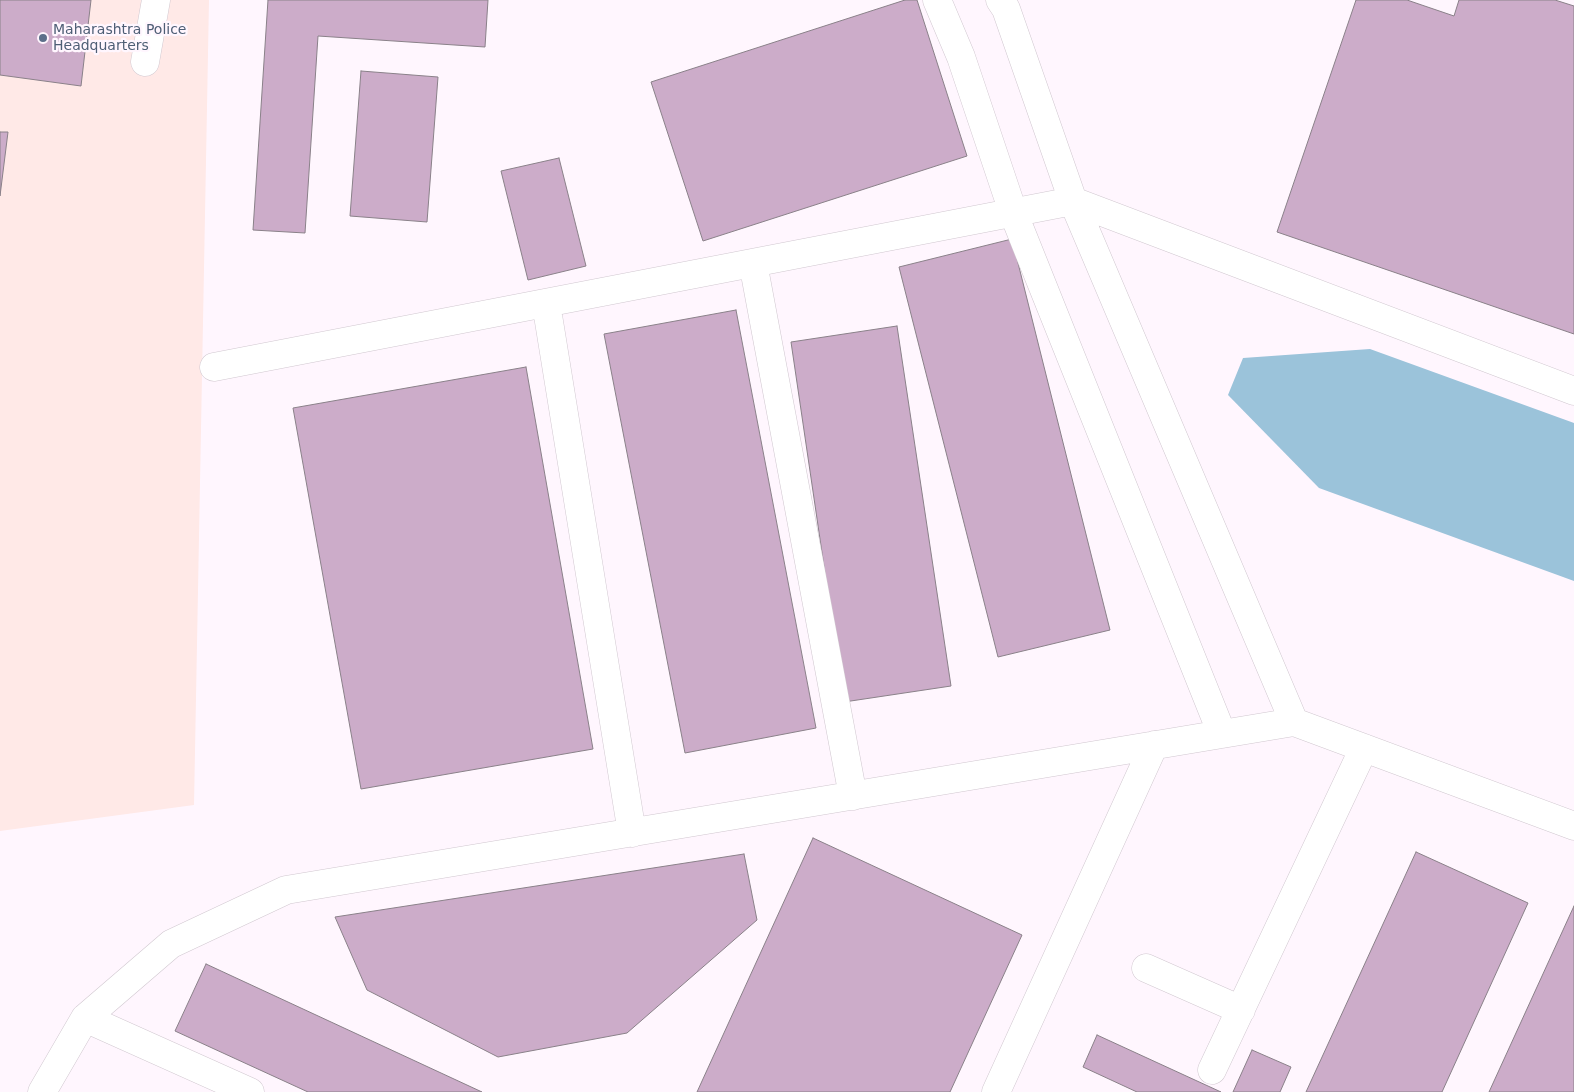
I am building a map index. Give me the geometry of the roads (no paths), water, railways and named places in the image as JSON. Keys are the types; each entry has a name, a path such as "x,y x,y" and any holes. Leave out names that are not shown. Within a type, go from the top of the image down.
{"lane":[{"path":"146,62 156,0"},
{"path":"937,0 961,56 1013,212 1222,734"},
{"path":"1000,0 1006,9 1073,200 1294,722"},
{"path":"214,367 1073,200 1574,391"},
{"path":"753,262 853,796"},
{"path":"546,303 632,833"},
{"path":"42,1092 85,1018 171,944 286,890 1294,722 1574,826"},
{"path":"996,1092 1154,746"},
{"path":"1212,1070 1364,748"},
{"path":"1146,968 1241,1010"},
{"path":"85,1018 250,1092"}],"water":[{"path":"1370,349 1574,423 1574,581 1319,488 1228,395 1243,358"}],"place":[{"name":"Maharashtra Police Headquarters","path":"43,38"}]}
